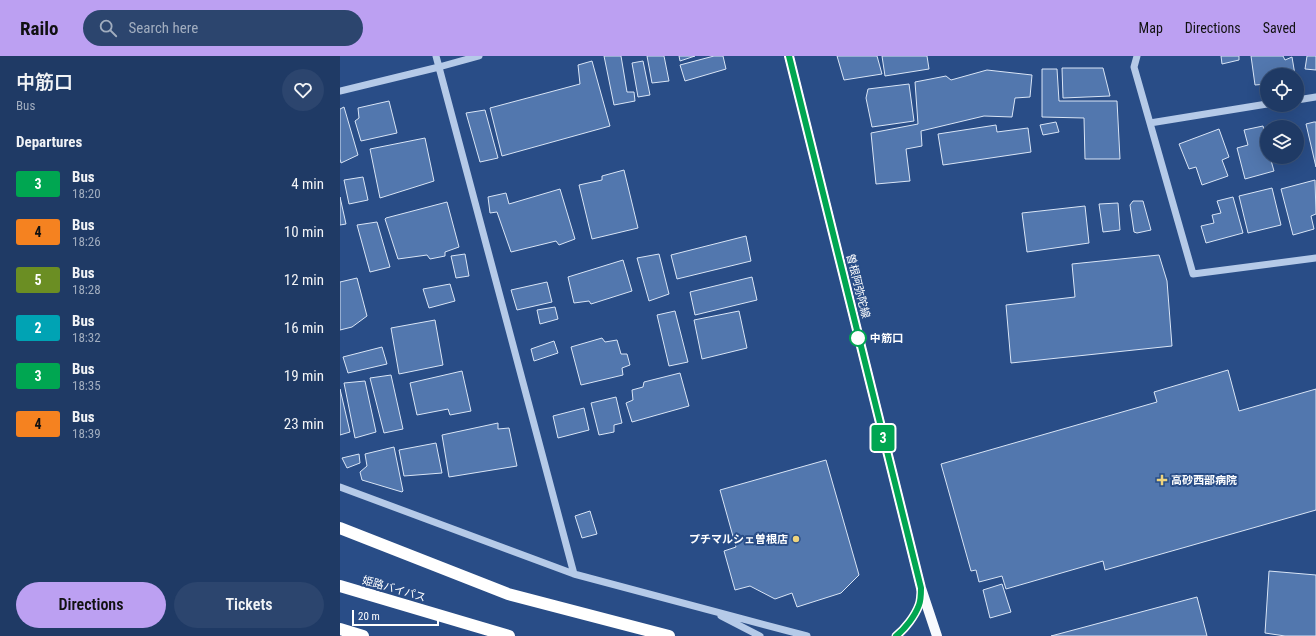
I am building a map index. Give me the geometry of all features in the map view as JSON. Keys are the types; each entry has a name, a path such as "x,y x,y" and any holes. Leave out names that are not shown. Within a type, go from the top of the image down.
{"highway":[{"path":"340,528 508,594 669,636"},
{"name":"姫路バイパス","path":"340,586 509,636"},
{"path":"340,629 363,636"}],"main road":[{"name":"曽根阿弥陀線","path":"789,56 921,588 937,636"}],"street":[{"path":"436,56 574,574"},
{"path":"340,91 479,56"},
{"path":"1137,56 1134,67 1192,274 1316,258"},
{"path":"1304,99 1316,97"},
{"path":"1150,123 1260,105"},
{"path":"340,487 574,574 807,636"},
{"path":"896,636 902,631 915,613 919,604 921,588"},
{"path":"708,610 760,636"}],"building":[{"path":"604,56 621,56 627,92 634,92 635,101 614,105"},
{"path":"647,56 664,56 669,81 652,83"},
{"path":"679,56 695,56 680,61"},
{"path":"714,56 723,56 726,69 685,81 680,65"},
{"path":"837,56 877,56 882,74 844,80"},
{"path":"882,56 927,56 929,69 885,76"},
{"path":"1221,56 1239,56 1239,60 1222,64"},
{"path":"1251,56 1283,56 1285,60 1292,57 1294,68 1260,68 1260,85 1255,85"},
{"path":"1307,56 1316,56 1316,70 1305,69"},
{"path":"592,61 610,126 502,156 490,108 580,84 578,65"},
{"path":"643,61 650,95 638,97 632,63"},
{"path":"1062,68 1103,68 1110,96 1063,98"},
{"path":"1042,69 1057,69 1059,101 1117,101 1120,159 1085,159 1084,118 1042,117"},
{"path":"987,70 1032,75 1030,97 1015,98 1012,117 984,116 921,131 922,146 906,149 910,181 876,184 871,133 918,124 915,82 946,76 951,80"},
{"path":"909,84 914,121 872,127 866,98 868,89"},
{"path":"389,101 397,133 361,141 355,121 359,118 358,108"},
{"path":"344,107 358,155 341,163 340,109"},
{"path":"485,110 498,158 480,162 466,113"},
{"path":"1056,122 1059,132 1043,135 1040,125"},
{"path":"1316,122 1316,167 1306,124"},
{"path":"996,125 997,132 1028,128 1031,152 943,165 938,134"},
{"path":"1260,127 1260,164 1272,164 1274,171 1245,179 1237,148 1248,145 1244,130"},
{"path":"1219,129 1229,157 1222,160 1228,176 1202,185 1196,167 1189,169 1179,144"},
{"path":"425,138 434,181 380,198 370,149"},
{"path":"624,170 638,228 592,239 579,185 602,180 602,176"},
{"path":"363,177 368,200 349,204 344,180"},
{"path":"1315,180 1316,214 1311,216 1314,229 1293,235 1281,189"},
{"path":"1272,188 1281,225 1248,233 1239,196"},
{"path":"560,189 575,239 559,245 556,241 511,252 497,212 490,213 488,197 506,193 509,204"},
{"path":"340,197 346,224 340,225"},
{"path":"1233,197 1243,233 1206,243 1201,226 1214,223 1212,215 1221,213 1217,201"},
{"path":"1133,201 1143,201 1151,230 1137,233 1134,232 1130,205"},
{"path":"447,202 459,247 445,252 445,256 430,259 427,255 398,259 385,219"},
{"path":"1118,203 1120,230 1103,232 1099,204"},
{"path":"1085,206 1089,243 1027,252 1022,213"},
{"path":"377,222 390,267 370,272 357,225"},
{"path":"746,236 751,261 677,279 671,255"},
{"path":"465,254 469,276 456,278 451,256"},
{"path":"659,254 669,294 649,301 637,258"},
{"path":"1159,255 1167,281 1172,346 1011,363 1006,305 1075,297 1072,264"},
{"path":"623,260 632,291 591,304 589,301 574,303 568,277"},
{"path":"752,277 757,300 695,315 690,292"},
{"path":"357,278 367,316 352,327 340,330 340,282"},
{"path":"547,282 552,302 517,310 511,290"},
{"path":"450,284 455,301 429,308 423,289"},
{"path":"555,307 558,319 540,324 537,310"},
{"path":"675,311 688,362 669,366 657,315"},
{"path":"739,311 747,348 702,359 694,320"},
{"path":"435,320 443,365 399,374 391,328"},
{"path":"602,338 605,342 617,340 621,354 627,354 630,365 622,368 623,375 581,385 571,347"},
{"path":"554,341 558,353 534,361 531,349"},
{"path":"382,347 387,364 348,373 343,357"},
{"path":"1228,370 1239,411 1316,389 1316,510 1105,570 1103,561 1006,589 1002,576 979,582 976,570 971,571 941,464 1157,402 1154,392"},
{"path":"462,371 471,411 450,415 448,409 417,415 410,383"},
{"path":"680,373 689,406 632,422 626,403 633,400 632,390 643,387 644,382"},
{"path":"391,375 403,429 384,433 370,378"},
{"path":"365,381 376,432 355,438 344,383"},
{"path":"340,389 350,432 340,435"},
{"path":"616,397 622,423 614,425 614,432 599,435 591,403"},
{"path":"584,408 589,430 558,438 553,416"},
{"path":"498,423 498,429 509,428 517,466 449,477 442,435"},
{"path":"436,443 442,473 404,476 399,450"},
{"path":"394,447 403,491 402,492 362,480 360,472 367,466 365,454"},
{"path":"359,454 360,463 347,468 342,458"},
{"path":"826,460 859,575 841,593 797,607 792,593 775,599 750,586 735,590 724,551 736,547 720,490"},
{"path":"590,511 597,534 582,538 575,516"},
{"path":"1269,571 1316,575 1316,636 1285,636 1265,633"},
{"path":"1002,584 1011,612 990,618 983,590"},
{"path":"1197,597 1207,636 1051,636"}],"bus line":[{"name":"3","path":"789,56 921,588 919,604 915,613 902,631 896,636"}],"place":[{"name":"中筋口","path":"858,338"},
{"name":"高砂西部病院","path":"1162,480"},
{"name":"プチマルシェ曽根店","path":"796,539"}]}
